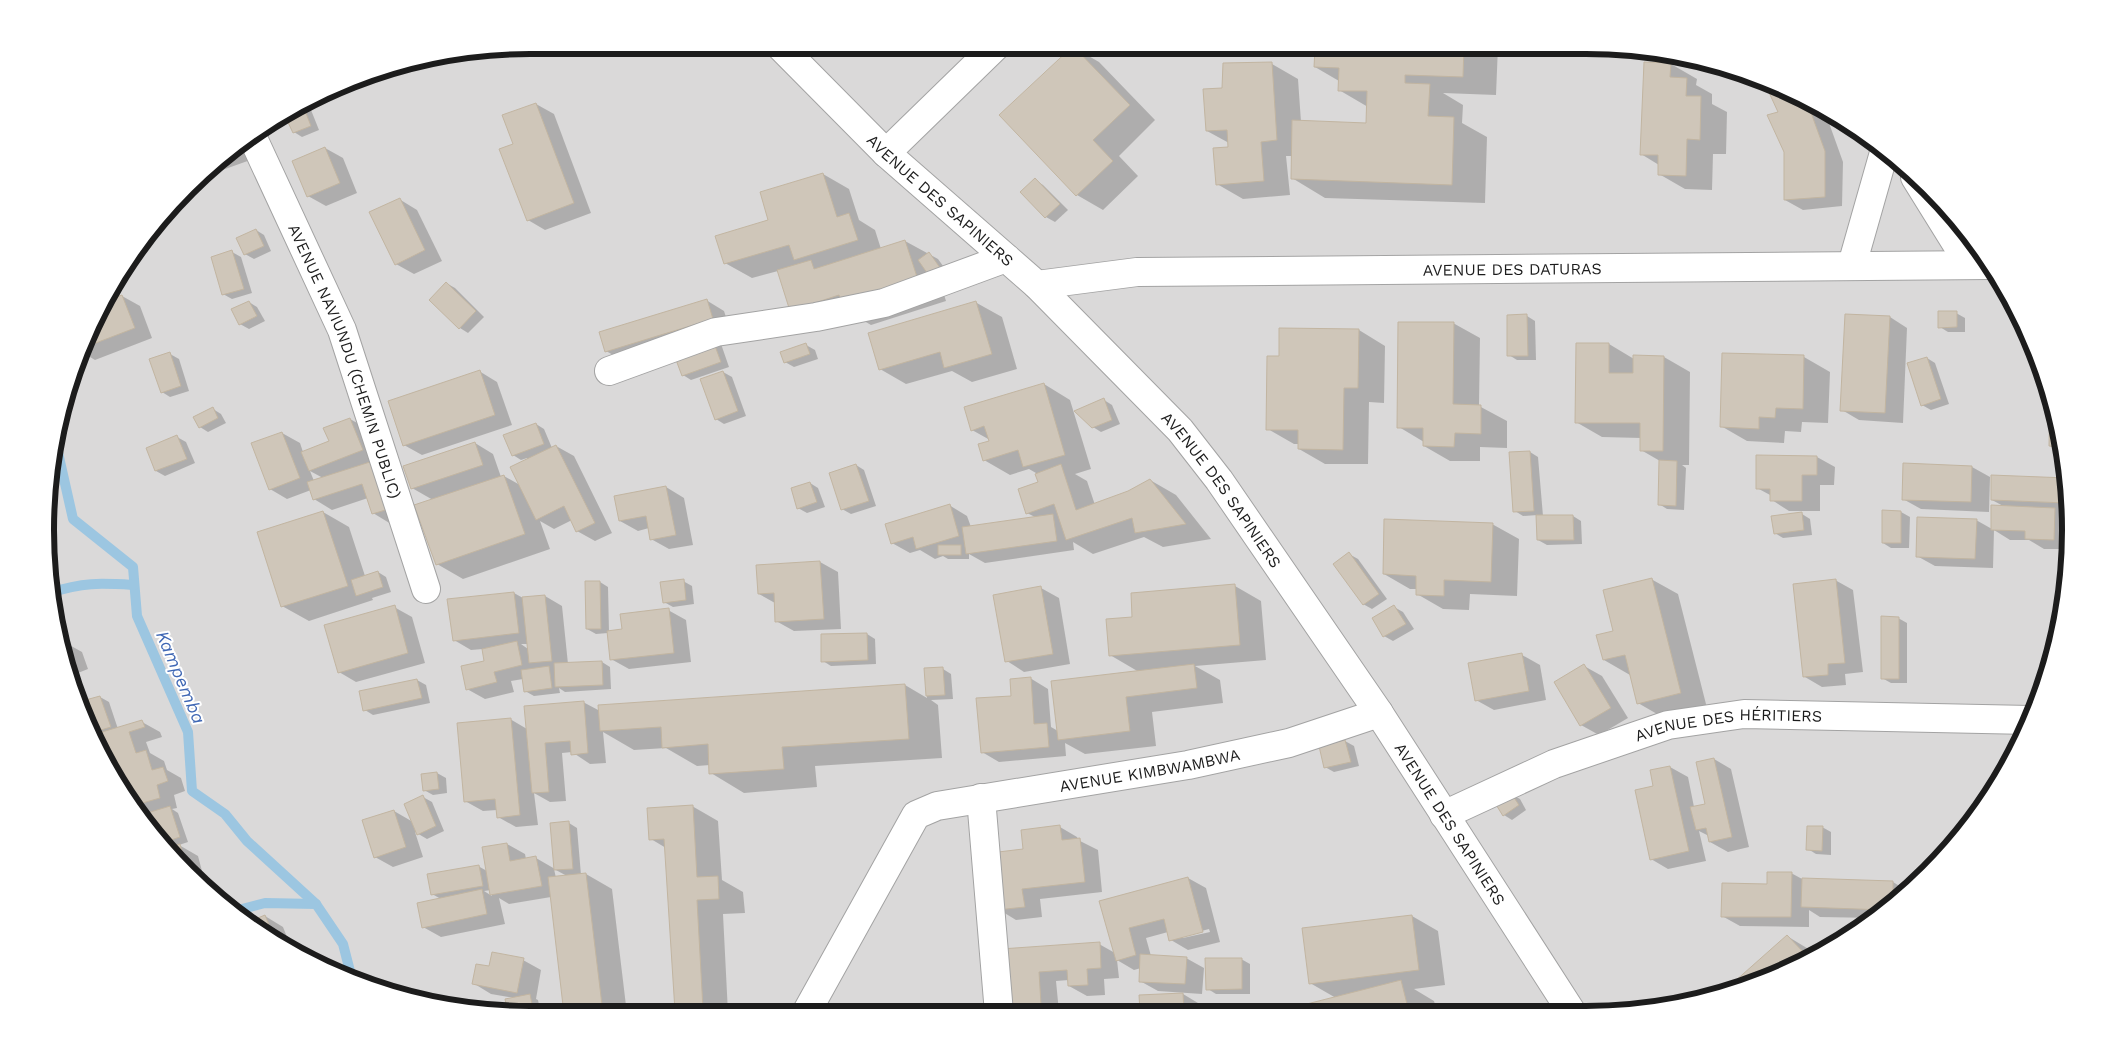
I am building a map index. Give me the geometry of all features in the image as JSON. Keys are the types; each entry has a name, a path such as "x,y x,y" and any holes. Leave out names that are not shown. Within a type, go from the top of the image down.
{"street":[{"name":"AVENUE DES SAPINIERS","path":"788,54 886,153 1037,286 1180,430 1219,480 1380,713 1568,1006"},
{"path":"886,153 989,54"},
{"name":"AVENUE NAVIUNDU (CHEMIN PUBLIC)","path":"255,142 342,330 426,589"},
{"path":"1852,265 1882,157"},
{"path":"1941,213 1979,265"},
{"path":"608,371 716,332 816,317 884,303 1006,258"},
{"name":"AVENUE DES DATURAS","path":"1037,286 1137,272 1979,265"},
{"name":"AVENUE KIMBWAMBWA","path":"810,1006 916,815 937,806 1188,765 1290,743 1380,713"},
{"name":"AVENUE DES HÉRITIERS","path":"1444,815 1554,764 1668,725 1744,714 2022,720"},
{"path":"982,798 998,1006"}],"shaded area":[{"path":"1586,54 1648,58 1679,63 1739,79 1768,90 1797,103 1851,134 1876,152 1923,193 1964,240 1982,265 2013,319 2026,348 2037,377 2053,437 2061,499 2062,530 2058,592 2053,623 2037,683 2026,712 1998,768 1964,820 1923,867 1876,908 1824,942 1768,970 1709,990 1648,1002 1586,1006 530,1006 468,1002 437,997 377,981 348,970 319,957 265,926 240,908 193,867 152,820 134,795 103,741 79,683 63,623 58,592 54,530 55,499 63,437 79,377 90,348 118,292 152,240 193,193 216,172 265,134 319,103 348,90 377,79 437,63 499,55"}],"building":[{"path":"1064,54 1081,54 1130,105 1093,140 1113,161 1076,196 999,115"},
{"path":"1315,54 1464,54 1463,77 1405,75 1405,83 1430,84 1428,116 1454,117 1452,185 1291,179 1292,120 1366,123 1367,91 1338,91 1339,68 1314,67"},
{"path":"1272,62 1277,140 1261,142 1264,181 1216,185 1213,148 1228,147 1227,130 1206,131 1203,89 1222,88 1223,63"},
{"path":"1644,62 1671,63 1670,77 1687,78 1686,96 1701,96 1700,140 1687,139 1686,176 1658,175 1658,155 1640,155"},
{"path":"1768,90 1810,110 1825,151 1825,197 1784,200 1784,152 1767,115 1778,112"},
{"path":"536,103 574,203 527,221 499,149 513,144 502,115"},
{"path":"305,111 311,126 293,133 287,121"},
{"path":"325,147 340,183 307,197 292,161"},
{"path":"823,173 837,217 849,213 858,240 794,260 789,245 724,264 715,236 768,220 760,192"},
{"path":"1035,178 1060,204 1045,218 1020,192"},
{"path":"400,198 425,250 395,265 369,212"},
{"path":"256,229 264,246 244,255 236,238"},
{"path":"905,240 920,286 844,311 839,295 790,311 777,270 811,260 814,269"},
{"path":"232,250 244,289 222,295 211,257"},
{"path":"929,252 943,272 932,280 918,260"},
{"path":"446,282 476,311 459,329 429,300"},
{"path":"122,295 135,328 91,345 103,319 115,297"},
{"path":"707,299 713,319 605,352 599,332"},
{"path":"249,301 257,316 239,325 231,309"},
{"path":"976,301 992,354 944,368 940,352 879,370 868,333"},
{"path":"1938,311 1957,311 1957,327 1938,328"},
{"path":"1527,314 1528,356 1507,356 1507,315"},
{"path":"1845,314 1890,316 1885,413 1840,411"},
{"path":"1398,322 1454,322 1453,404 1481,405 1481,434 1455,433 1454,447 1423,446 1423,428 1397,428"},
{"path":"1279,328 1359,329 1358,388 1344,388 1343,450 1298,449 1298,430 1266,430 1267,356 1279,356"},
{"path":"711,335 721,362 682,376 672,349"},
{"path":"806,343 810,354 784,363 780,352"},
{"path":"1576,343 1609,343 1609,373 1633,373 1633,355 1664,356 1663,451 1640,451 1640,423 1575,423"},
{"path":"170,352 181,386 161,393 149,359"},
{"path":"1722,353 1804,355 1803,409 1776,408 1775,418 1759,417 1759,429 1720,427"},
{"path":"1927,357 1941,399 1921,406 1907,363"},
{"path":"480,370 495,415 403,446 388,401"},
{"path":"723,371 738,411 715,420 700,379"},
{"path":"1044,383 1065,455 1023,467 1018,450 983,461 978,444 989,441 984,426 971,431 964,407"},
{"path":"1104,398 1112,420 1092,428 1074,411"},
{"path":"213,407 218,418 199,428 193,417"},
{"path":"350,418 363,450 309,471 301,452 329,441 323,428"},
{"path":"2049,422 2055,446 2049,446"},
{"path":"536,423 544,444 512,456 503,435"},
{"path":"282,432 300,478 269,490 251,443"},
{"path":"177,435 187,459 155,471 146,448"},
{"path":"475,442 483,465 411,489 403,466"},
{"path":"556,445 595,523 576,532 564,506 536,520 510,467"},
{"path":"1530,451 1534,511 1513,512 1509,452"},
{"path":"1756,455 1817,456 1817,475 1802,475 1802,501 1770,501 1770,489 1756,489"},
{"path":"1659,460 1677,461 1676,506 1658,505"},
{"path":"373,461 389,509 372,514 362,484 313,500 307,482"},
{"path":"1903,463 1972,466 1971,502 1902,500"},
{"path":"856,464 869,501 841,510 829,473"},
{"path":"1061,464 1076,510 1128,491 1150,479 1186,524 1135,533 1132,518 1066,540 1054,504 1026,514 1018,489 1038,482 1035,474"},
{"path":"504,475 525,534 436,565 414,505"},
{"path":"1991,475 2059,478 2061,503 1991,500"},
{"path":"810,482 817,502 797,509 791,488"},
{"path":"666,486 676,535 650,540 646,516 619,521 614,496"},
{"path":"950,504 959,536 916,549 913,537 891,544 885,524"},
{"path":"1991,505 2055,508 2054,540 2025,539 2025,531 1991,530"},
{"path":"1882,510 1901,511 1901,543 1882,543"},
{"path":"323,511 348,586 281,607 257,532"},
{"path":"1802,512 1804,530 1774,534 1771,516"},
{"path":"1053,514 1057,541 966,554 962,527"},
{"path":"1536,515 1573,515 1574,540 1537,540"},
{"path":"1917,517 1977,519 1975,559 1916,557"},
{"path":"1384,519 1493,523 1491,582 1444,580 1444,596 1416,595 1416,576 1383,574"},
{"path":"938,545 961,545 961,555 938,555"},
{"path":"1349,552 1379,594 1363,605 1333,564"},
{"path":"820,561 824,619 775,622 774,593 758,594 756,565"},
{"path":"378,571 383,587 356,596 351,580"},
{"path":"1652,578 1681,693 1637,704 1625,655 1603,660 1596,635 1613,631 1603,590"},
{"path":"684,579 686,600 663,603 660,582"},
{"path":"1836,579 1845,663 1828,664 1828,675 1803,677 1793,584"},
{"path":"585,581 600,581 601,629 586,629"},
{"path":"1235,584 1240,645 1109,656 1106,619 1132,617 1131,593"},
{"path":"1041,586 1053,654 1005,662 993,595"},
{"path":"514,592 519,633 453,641 447,599"},
{"path":"545,595 552,661 529,663 522,597"},
{"path":"395,605 408,653 338,673 324,625"},
{"path":"1394,605 1406,624 1383,637 1372,618"},
{"path":"669,608 674,653 610,660 607,631 622,629 620,614"},
{"path":"1881,616 1899,617 1899,679 1881,679"},
{"path":"867,633 868,660 821,662 821,634"},
{"path":"517,641 522,665 494,672 497,682 466,690 461,666 484,661 482,649"},
{"path":"1522,653 1529,691 1475,701 1468,663"},
{"path":"602,661 603,685 555,687 554,663"},
{"path":"1194,664 1197,688 1126,697 1130,731 1058,740 1051,681"},
{"path":"1584,664 1611,708 1580,726 1554,682"},
{"path":"549,666 552,688 524,692 521,670"},
{"path":"943,667 945,695 926,696 924,668"},
{"path":"1031,677 1034,724 1047,723 1049,747 981,753 976,698 1011,696 1010,679"},
{"path":"417,679 422,698 363,711 359,691"},
{"path":"905,684 909,739 782,747 784,769 709,774 708,744 662,748 661,727 600,731 598,705"},
{"path":"100,696 111,727 98,731 85,700"},
{"path":"584,701 588,753 571,755 570,741 545,743 549,792 532,793 524,706"},
{"path":"511,718 520,815 497,818 495,799 464,802 457,723"},
{"path":"142,720 145,727 129,732 136,753 146,750 152,770 163,767 168,781 157,785 160,798 140,804 99,733"},
{"path":"1345,740 1351,762 1324,768 1319,746"},
{"path":"1714,758 1732,837 1709,842 1706,828 1696,830 1690,807 1705,804 1696,762"},
{"path":"1670,766 1689,851 1650,860 1635,790 1653,786 1650,770"},
{"path":"437,772 439,789 423,791 421,774"},
{"path":"1511,793 1519,805 1503,816 1495,803"},
{"path":"423,795 436,826 417,835 404,804"},
{"path":"693,805 697,877 718,876 719,899 697,900 703,1006 675,1006 664,839 649,840 647,808"},
{"path":"170,806 180,837 169,841 147,813"},
{"path":"394,810 406,847 374,858 362,820"},
{"path":"569,821 573,869 554,870 550,823"},
{"path":"1060,825 1062,840 1080,838 1085,882 1022,889 1025,907 997,910 990,853 1023,849 1021,830"},
{"path":"1807,826 1823,826 1822,851 1806,850"},
{"path":"507,843 510,861 536,856 542,886 490,895 482,847"},
{"path":"180,844 183,856 174,846"},
{"path":"479,865 483,886 431,895 427,874"},
{"path":"1767,872 1792,872 1791,917 1721,917 1722,883 1767,884"},
{"path":"586,873 602,1006 563,1006 548,877"},
{"path":"1188,877 1203,932 1169,941 1164,919 1129,928 1136,955 1116,961 1099,901"},
{"path":"1802,878 1893,881 1893,894 1874,910 1801,907"},
{"path":"482,889 487,914 422,928 417,903"},
{"path":"265,915 270,927 268,928 255,919"},
{"path":"1412,915 1419,970 1309,984 1302,928"},
{"path":"1787,935 1804,953 1768,970 1733,983"},
{"path":"1100,942 1101,968 1087,969 1088,985 1068,986 1067,970 1039,972 1041,1004 1004,1006 1001,949"},
{"path":"492,952 524,958 517,993 472,984 476,964 489,966"},
{"path":"1140,954 1187,957 1185,984 1139,982"},
{"path":"1205,958 1242,958 1242,989 1206,990"},
{"path":"1401,980 1408,1006 1299,1006"},
{"path":"1183,993 1184,1006 1140,1006 1139,995"},
{"path":"530,994 532,1006 506,1005 505,999"}],"waterway":[{"name":"Kampemba","path":"59,459 73,519 133,567 137,616 188,732 192,791 225,814 247,841 316,904 343,944 350,971"},
{"path":"58,591 92,584 134,585"},
{"path":"242,909 265,903 316,904"}]}
